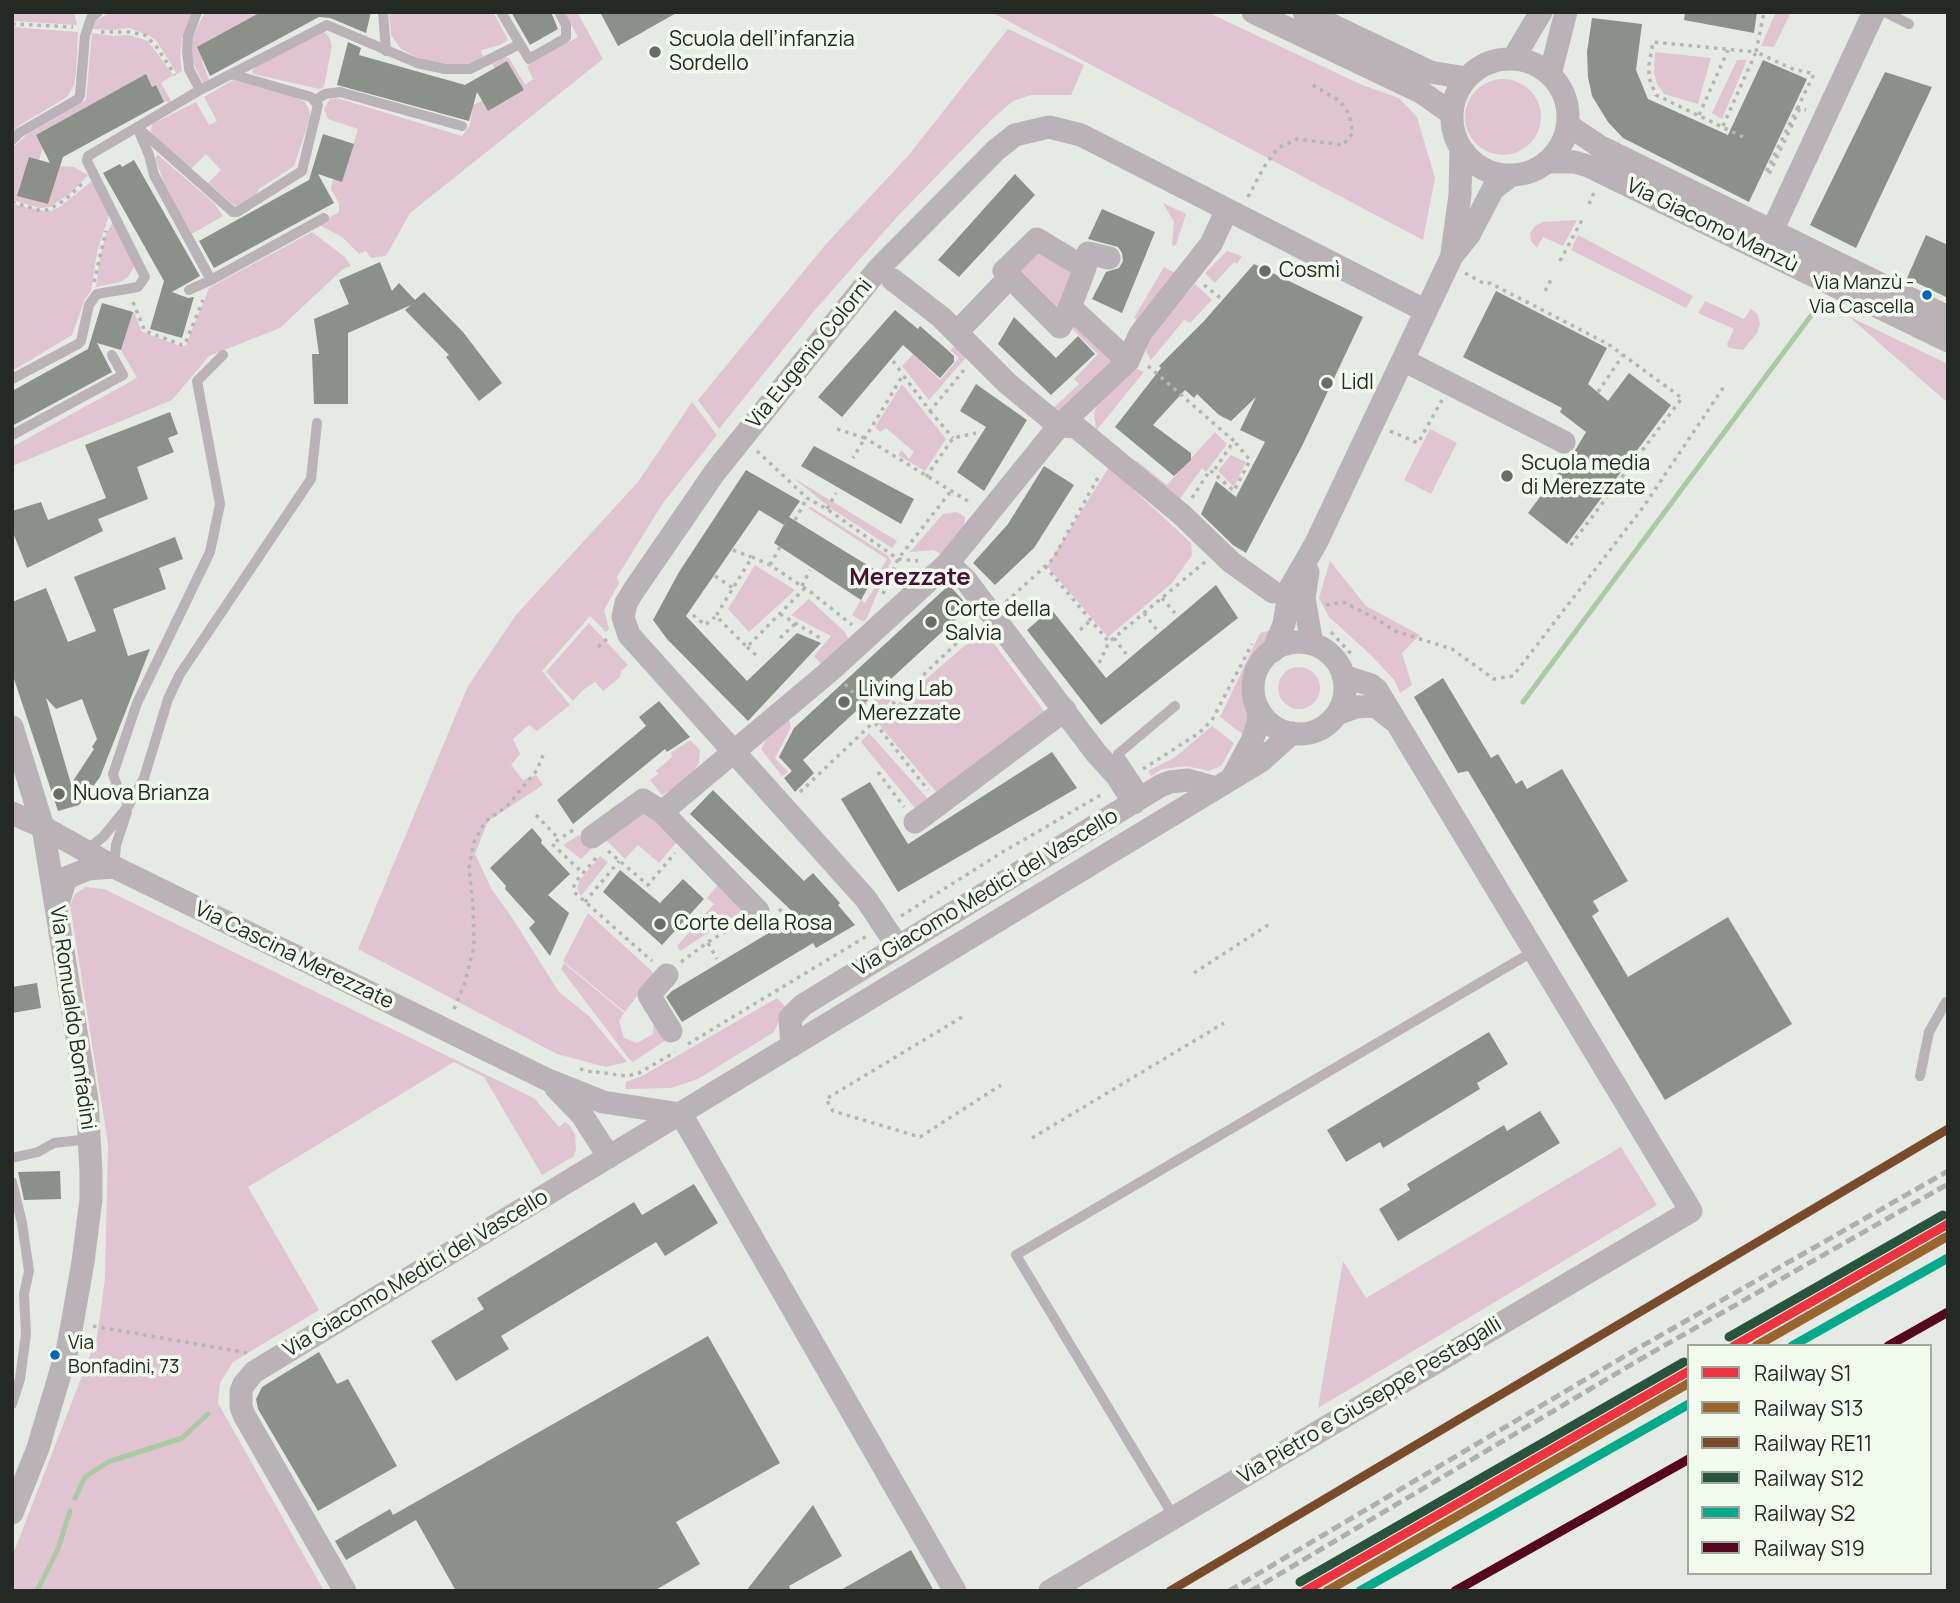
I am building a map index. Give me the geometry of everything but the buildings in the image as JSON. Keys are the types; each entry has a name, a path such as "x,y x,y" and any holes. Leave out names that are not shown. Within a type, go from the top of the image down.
{"street":[{"path":"1253,12 1422,92 1451,113"},
{"path":"1304,12 1430,72 1466,78"},
{"path":"1513,59 1541,12"},
{"path":"1550,75 1566,12"},
{"path":"1772,231 1874,12"},
{"path":"1458,264 1461,149 1452,125 1451,113 1466,78 1482,65 1513,59 1533,64 1550,75 1565,98 1568,125 1557,151 1547,162 1530,172 1510,176 1487,171 1461,149"},
{"name":"Via Giacomo Manzù","path":"1568,125 1591,142 1948,317"},
{"name":"Via Eugenio Colorni","path":"898,947 866,900 629,635 625,627 624,610 634,590 715,472 879,268 996,150 1015,135 1049,127 1081,135 1426,311"},
{"name":"Via Giacomo Manzù","path":"1547,162 1574,162 1588,166 1948,341"},
{"path":"1393,720 1375,706 1362,705 1337,714 1320,729 1302,734 1292,733 1274,726 1259,710 1253,687 1255,676 1263,660 1273,650 1284,624 1290,588 1316,543 1426,311 1458,264 1469,235 1493,189 1510,176"},
{"path":"662,812 831,670 948,563 1059,426 1133,349 1211,244 1227,210"},
{"path":"1085,268 1037,239 1004,271 1060,327 1085,268 1088,253 1109,258"},
{"path":"957,332 1011,276"},
{"path":"893,280 942,317 1007,383 1059,426 1076,427 1181,514 1211,544 1273,592"},
{"path":"1070,307 1133,349"},
{"path":"1403,360 1564,442"},
{"path":"1316,543 1305,583 1304,598 1317,634 1332,657 1377,690 1534,951"},
{"path":"948,563 965,579 1065,710 1133,789"},
{"path":"1273,650 1317,634"},
{"path":"1337,714 1350,668"},
{"path":"915,822 1065,710"},
{"name":"Via Giacomo Medici del Vascello","path":"1223,784 1252,741 1259,710"},
{"name":"Via Romualdo Bonfadini","path":"12,727 43,827 87,1099 90,1199 73,1322 54,1399 12,1513"},
{"name":"Via Giacomo Medici del Vascello","path":"345,1591 244,1415 240,1397 244,1384 258,1369 1261,761 1292,733"},
{"name":"Via Giacomo Medici del Vascello","path":"792,1046 790,1018 798,1009 898,947 1133,789 1160,786 1179,780 1223,784"},
{"path":"598,843 643,800 662,812 758,911"},
{"name":"Via Cascina Merezzate","path":"12,813 43,827 114,867 548,1080 603,1102 681,1114"},
{"path":"56,909 66,878 88,869 114,867"},
{"name":"Via Pietro e Giuseppe Pestagalli","path":"1050,1591 1691,1211 1534,951"},
{"path":"667,975 649,995 671,1031"},
{"path":"548,1080 582,1115 608,1157"},
{"path":"681,1114 955,1591"}],"lane":[{"path":"12,140 19,133 78,99 87,29 91,18 97,12"},
{"path":"197,12 187,44 189,69 200,90"},
{"path":"383,12 386,51"},
{"path":"502,12 529,59 566,37 566,25 559,12"},
{"path":"1885,12 1909,24"},
{"path":"12,379 78,344 92,299 103,292 138,287 145,277 95,176 88,156 200,90 327,25 417,63 458,71 485,63 520,44"},
{"path":"231,75 316,100"},
{"path":"316,100 325,94 340,92 462,126"},
{"path":"137,127 233,212 237,212 302,172 318,104 316,100"},
{"path":"137,127 154,175 209,280"},
{"path":"189,290 324,218"},
{"path":"12,435 123,375 112,355"},
{"path":"129,805 113,774 137,703 210,552 220,504 197,381 223,355"},
{"path":"85,851 103,837 129,805 144,778 168,699 180,674 311,479 317,423"},
{"path":"1133,789 1118,754 1175,706"},
{"path":"114,867 116,845 129,805"},
{"path":"1174,1517 1016,1255 1534,951"},
{"path":"1920,1076 1929,1032 1946,1002"},
{"path":"12,1158 38,1152 54,1143 89,1139"},
{"path":"12,1182 22,1223 29,1271 24,1294 24,1345 20,1379 12,1404"},
{"path":"12,1297 24,1294"}],"path":[{"path":"1723,126 1756,52 1764,12"},
{"path":"12,24 128,32 145,36 156,46 176,78 189,69"},
{"path":"1743,137 1656,95 1649,78 1653,42 1756,52 1793,69 1815,74 1800,108 1769,173 1766,172 1800,108"},
{"path":"1699,115 1728,50"},
{"path":"1264,167 1278,148 1297,139 1343,145 1353,133 1349,114 1339,101 1309,83"},
{"path":"12,202 38,210 48,210 60,204 86,180 95,176"},
{"path":"1589,204 1596,188"},
{"path":"92,299 102,241 114,213"},
{"path":"1560,261 1581,220"},
{"path":"1458,264 1485,285 1490,282 1596,338 1682,398 1570,546"},
{"path":"1545,291 1553,276"},
{"path":"126,288 145,331 183,345 209,280"},
{"path":"1133,349 1234,441 1250,460 1234,491 1210,470 1181,514"},
{"path":"930,411 979,354"},
{"path":"1598,392 1623,355"},
{"path":"893,361 953,438"},
{"path":"853,458 903,375"},
{"path":"1390,431 1418,443 1452,383"},
{"path":"1317,606 1343,603 1395,631 1452,649 1494,679 1513,676 1644,506 1725,385"},
{"path":"837,429 865,438 988,513"},
{"path":"926,477 953,438 976,433"},
{"path":"1213,472 1234,441"},
{"path":"751,450 757,451 807,498 898,559 948,563"},
{"path":"800,792 960,640 1053,559 1110,457"},
{"path":"880,601 898,559 951,492"},
{"path":"827,509 836,493"},
{"path":"795,520 807,498"},
{"path":"1099,663 1109,642 1207,560 1211,544"},
{"path":"770,565 780,547"},
{"path":"733,550 770,565 831,607 865,637"},
{"path":"693,615 705,625 716,616 752,557"},
{"path":"1045,566 1109,642"},
{"path":"747,647 803,587 810,570"},
{"path":"715,576 733,588"},
{"path":"1162,598 1175,613"},
{"path":"1144,613 1157,630"},
{"path":"780,614 820,638"},
{"path":"716,616 758,657"},
{"path":"1080,630 1091,620"},
{"path":"780,638 796,623"},
{"path":"598,647 613,634"},
{"path":"1317,634 1350,668"},
{"path":"1114,638 1126,654"},
{"path":"831,670 878,718"},
{"path":"596,1072 627,1076 650,1068 1001,853 1133,789 1212,720 1231,685"},
{"path":"875,723 940,804"},
{"path":"454,1009 464,985 474,947 469,868 474,842 485,822 508,805 537,770 543,755"},
{"path":"878,772 915,822"},
{"path":"536,815 559,839"},
{"path":"583,873 552,844 579,826 648,885 687,838"},
{"path":"598,843 573,888 584,902 667,975 708,942 758,911"},
{"path":"584,902 620,861"},
{"path":"1194,973 1271,923"},
{"path":"708,942 717,959"},
{"path":"962,1017 826,1099 833,1111 920,1137 1001,1085"},
{"path":"1032,1139 1224,1023"},
{"path":"84,1324 238,1350 250,1355"}],"shaded area":[{"path":"13,12 74,12 77,25 13,21"},
{"path":"110,12 193,12 182,39 182,71 177,74 156,40 148,35 129,28 93,29 94,22"},
{"path":"205,12 261,12 202,61 209,80 203,83 193,63 191,47 193,36"},
{"path":"389,12 493,12 508,40 481,50 484,61 468,65 444,65 418,58 401,49 391,35"},
{"path":"564,12 577,12 603,59 410,213 386,256 371,258 366,251 359,254 342,237 321,226 339,212 339,203 331,189 333,179 342,181 358,129 328,119 324,109 330,99 337,98 462,136 470,125 473,105 482,101 488,111 524,90 507,61 495,68 492,64 505,57 509,58 525,85 533,79 527,66 578,37"},
{"path":"991,12 1207,12 1362,85 1399,98 1417,117 1435,178 1423,240"},
{"path":"1776,12 1791,12 1774,47 1761,46"},
{"path":"12,27 78,32 74,85 67,97 12,132"},
{"path":"1008,29 1084,65 1071,95 1031,95 1013,101 993,118 897,217 814,311 719,429 698,400 826,244 908,156"},
{"path":"324,32 332,46 324,87 320,89 253,74 255,67"},
{"path":"92,33 129,35 148,41 173,75 161,83 171,101 169,104 164,102 156,85 152,87 145,75 36,135 43,148 39,160 29,158 18,196 48,204 60,166 74,167 88,175 72,192 50,207 40,208 12,200 12,148 28,134 86,100"},
{"path":"1655,52 1711,58 1698,104 1664,94 1654,73"},
{"path":"1737,60 1747,60 1722,119 1712,113"},
{"path":"1503,79 1517,82 1530,90 1538,103 1541,117 1538,131 1530,144 1517,152 1503,155 1489,152 1476,144 1468,131 1465,117 1468,103 1476,90 1489,82"},
{"path":"233,80 296,97 305,102 310,112 294,166 259,189 253,199 240,207 235,206 208,183 221,170 206,154 191,169 153,137 151,130 152,124 196,102 209,125 217,121 204,97"},
{"path":"158,155 214,203 223,216 192,234 165,185 155,158"},
{"path":"92,181 109,215 97,252 91,291 85,299 72,335 12,371 12,204 49,212 61,206"},
{"path":"1163,203 1186,214 1176,245 1172,246 1174,222"},
{"path":"1577,220 1563,246 1543,237 1537,248 1531,241 1530,233 1535,226 1543,222"},
{"path":"113,222 134,261 134,267 128,277 120,282 96,287 106,234"},
{"path":"312,232 345,257 351,266 343,269 280,328 209,356 172,400 12,466 12,447 137,378 121,350 133,312 142,332 183,347 209,288"},
{"path":"1578,235 1693,296 1686,308 1571,250"},
{"path":"1035,244 1078,268 1058,314 1015,271"},
{"path":"1227,251 1242,256 1237,264 1234,262 1215,283 1205,273"},
{"path":"1164,267 1175,273 1140,322 1134,318"},
{"path":"1195,284 1212,300 1190,323 1184,320 1151,360 1146,351 1148,338"},
{"path":"1705,301 1744,319 1751,309 1758,315 1760,324 1757,333 1743,350 1729,348 1727,344 1734,329 1698,313"},
{"path":"1848,316 1948,364 1948,403"},
{"path":"1072,317 1111,349 1112,365 1062,414 1050,411 1079,384 1074,379 1098,354 1068,325"},
{"path":"960,342 969,354 929,400 902,366 913,354 940,380 959,358 950,350"},
{"path":"1135,368 1144,372 1096,431 1094,413 1097,405"},
{"path":"902,384 946,439 925,471 898,455 902,450 909,459 914,452 886,428 880,432 875,427"},
{"path":"692,402 717,435 663,503 617,577 619,583 604,610 609,629 606,632 590,616 542,671 570,705 537,731 529,725 513,739 520,754 511,765 523,780 536,775 543,785 488,821 475,854 492,890 559,992 589,1016 627,1062 606,1067 557,1054 358,949 468,686 516,615 638,482"},
{"path":"1430,429 1457,443 1431,494 1404,480"},
{"path":"1215,432 1227,444 1206,472 1202,468 1176,504 1132,466 1137,461 1167,485"},
{"path":"1231,455 1246,462 1234,487 1218,471"},
{"path":"1109,467 1191,543 1192,555 1172,583 1108,637 1047,566"},
{"path":"792,477 897,541 892,548 832,509"},
{"path":"811,507 887,555 891,561 866,620 862,621 852,615 861,600 865,603 876,586 873,583 887,559 808,508"},
{"path":"957,512 965,517 964,528 942,555 934,550 910,552 943,514"},
{"path":"1330,561 1366,606 1420,635 1402,653 1412,685 1400,693 1395,681 1371,655 1329,617 1319,598"},
{"path":"755,565 795,590 749,632 728,609"},
{"path":"809,599 845,632 848,639 822,665 814,656 831,636 791,615"},
{"path":"589,623 628,665 621,671 620,677 603,691 595,682 573,701 546,672"},
{"path":"1271,630 1249,667 1245,681 1248,717 1245,736 1220,717 1260,633"},
{"path":"986,633 1047,715 939,795 877,722 963,647"},
{"path":"1299,667 1314,673 1320,688 1314,703 1299,709 1284,703 1278,688 1284,673"},
{"path":"895,681 903,690 881,710 873,701"},
{"path":"789,720 791,727 775,758 788,772 782,776 761,749 766,740"},
{"path":"1212,726 1234,743 1221,766 1209,771 1186,766 1162,769 1151,776 1148,771 1174,758"},
{"path":"869,733 928,799 915,808 861,742"},
{"path":"690,740 700,750 699,763 685,782 662,795 650,780 672,757 671,753"},
{"path":"644,810 677,842 659,863 638,845 625,859 606,840"},
{"path":"579,835 592,848 581,859 563,845"},
{"path":"600,856 608,862 581,896 577,888 580,880"},
{"path":"718,885 744,910 680,951 677,946 714,904 707,898"},
{"path":"86,887 104,889 534,1098 559,1127 565,1122 575,1134 574,1156 542,1175 484,1077 454,1062 248,1187 319,1310 233,1362 220,1383 218,1403 324,1591 12,1591 12,1557 97,1337 105,1279 108,1144 70,905 75,894"},
{"path":"588,913 654,973 625,1012 563,961"},
{"path":"564,963 624,1013 619,1021 624,1038 637,1043 653,1034 654,1021 643,1009 648,1006 666,1040 633,1062 629,1059 561,969"},
{"path":"777,998 785,1006 774,1032 698,1079 671,1088 625,1089 626,1082 644,1075"},
{"path":"1621,1147 1657,1205 1318,1408 1343,1261 1366,1298"}],"waterway":[{"path":"1523,702 1816,309"},
{"path":"75,1498 85,1477 108,1462 182,1438 208,1414"},
{"path":"37,1591 58,1549 70,1511"}],"railway":[{"path":"1229,1591 1635,1350 1948,1171"},
{"path":"1251,1591 1639,1360 1948,1184"}],"rail line":[{"name":"RE11","path":"1170,1591 1948,1129"},
{"name":"S12","path":"1729,1337 1943,1215"},
{"name":"S1","path":"1738,1344 1948,1224"},
{"name":"S13","path":"1759,1344 1948,1236"},
{"name":"S2","path":"1796,1344 1948,1258"},
{"name":"S19","path":"1892,1344 1948,1312"},
{"name":"S12","path":"1300,1582 1684,1362"},
{"name":"S1","path":"1305,1591 1687,1372"},
{"name":"S13","path":"1327,1591 1687,1384"},
{"name":"S2","path":"1360,1591 1687,1405"},
{"name":"S19","path":"1455,1591 1687,1460"}],"place":[{"name":"Scuola dell’infanzia Sordello","path":"655,52"},
{"name":"Cosmì","path":"1265,271"},
{"name":"Via Manzù - Via Cascella","path":"1927,295"},
{"name":"Lidl","path":"1327,383"},
{"name":"Scuola media di Merezzate","path":"1507,476"},
{"name":"Corte della Salvia","path":"931,622"},
{"name":"Living Lab Merezzate","path":"844,702"},
{"name":"Nuova Brianza","path":"59,794"},
{"name":"Corte della Rosa","path":"660,924"},
{"name":"Via Bonfadini, 73","path":"55,1355"}],"district":[{"name":"Merezzate","path":"910,578"}]}
